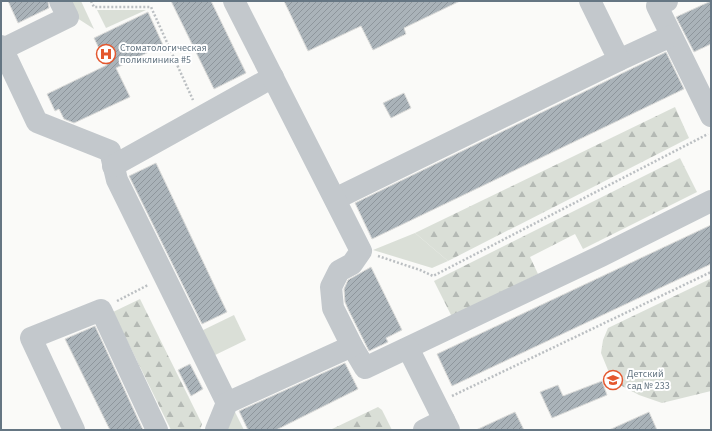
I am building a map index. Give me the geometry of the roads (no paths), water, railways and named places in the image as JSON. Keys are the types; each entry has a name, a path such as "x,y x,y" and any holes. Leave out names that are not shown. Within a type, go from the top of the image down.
{"lane":[{"path":"60,1 68,17 2,48 37,122 110,151 117,180 227,403"},
{"path":"234,1 361,251 352,264 339,271 330,287 332,308 365,368 602,256 711,201"},
{"path":"590,1 619,60"},
{"path":"667,1 657,6 711,116"},
{"path":"335,199 671,36"},
{"path":"113,166 273,77"},
{"path":"74,430 31,338 101,310 157,430"},
{"path":"216,430 227,403 352,346"},
{"path":"408,348 443,418 424,430"}],"place":[{"name":"Стоматологическая поликлиника #5","path":"106,54"},
{"name":"Детский сад № 233","path":"613,380"}]}
